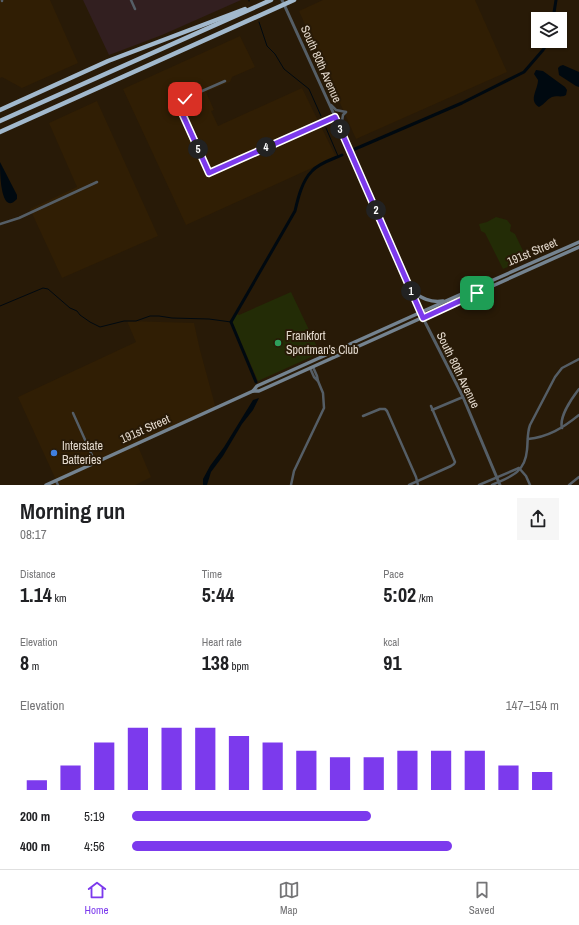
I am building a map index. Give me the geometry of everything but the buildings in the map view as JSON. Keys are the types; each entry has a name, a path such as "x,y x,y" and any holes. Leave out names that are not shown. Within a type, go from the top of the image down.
{"highway":[{"path":"0,121 271,0"},
{"path":"0,132 294,0"},
{"path":"0,110 108,61 187,32 237,11 266,2"}],"main road":[{"name":"191st Street","path":"253,391 257,386 579,242"},
{"name":"191st Street","path":"46,485 253,391 259,391 579,247"},
{"path":"411,291 431,302 448,300"}],"street":[{"path":"131,0 135,10"},
{"name":"South 80th Avenue","path":"282,0 342,132 420,312 463,397 499,483"},
{"path":"225,81 177,102 209,173 335,117"},
{"path":"328,101 336,110 346,112 343,115 341,124 342,132"},
{"path":"0,224 19,218 97,182"},
{"path":"492,485 514,475 519,468 525,458 530,425 555,377 562,368 579,359"},
{"path":"291,485 294,471 324,408 323,393 318,381 314,377 311,367"},
{"path":"562,428 562,419 573,397 579,389"},
{"path":"432,410 463,397"},
{"path":"409,485 451,466 455,462 431,406"},
{"path":"363,416 380,408 387,411 418,481 418,485"},
{"path":"73,413 95,462"},
{"path":"528,439 543,437 562,428 579,415"},
{"path":"479,485 519,468"},
{"path":"519,468 526,476 530,485"},
{"path":"569,485 579,477"},
{"path":"56,481 58,485"}],"shaded area":[{"path":"0,0 50,0 78,63 22,88 2,77 0,78"},
{"path":"83,0 241,0 162,35 109,55"},
{"path":"323,0 475,0 507,72 356,139 299,11"},
{"path":"240,36 255,67 232,77 230,82 206,92 214,110 211,111 218,126 302,88 336,157 186,225 123,89"},
{"path":"563,65 579,72 579,87 559,75 558,68"},
{"path":"536,70 543,71 565,87 567,90 566,95 552,97 539,107 534,101 534,95 538,84 538,80 534,74"},
{"path":"97,101 158,236 62,278 30,209 77,187 49,123"},
{"path":"0,162 17,195 17,199 11,203 7,202 4,198 2,191"},
{"path":"127,321 194,323 216,409 137,444 151,477 135,485 46,485 56,480 18,397 136,342"},
{"path":"259,398 253,410 242,424 223,456 211,472 207,485 203,485 203,479 210,466 224,447 253,400"}],"green space":[{"path":"496,217 507,220 511,225 510,231 515,234 527,259 503,269 485,233 481,231 479,224"},
{"name":"Frankfort Sportman's Club","path":"291,292 320,353 258,381 233,324 232,318 235,313 239,315"}],"waterway":[{"path":"554,12 556,0"},
{"path":"259,22 267,46 275,54 284,69 309,89 321,116"},
{"path":"355,149 462,103 524,72 544,48"},
{"path":"326,128 338,156"},
{"path":"256,382 231,322 295,211 301,190 309,175 318,166 342,155"},
{"path":"0,306 43,288 48,289 70,308 77,311 90,322 100,327 124,321 136,321 150,316 209,319 231,322"}],"place":[{"name":"Frankfort Sportman's Club","path":"278,343"},
{"name":"Interstate Batteries","path":"54,453"}],"route":[{"path":"185,99 177,102 209,173 335,117 423,318 477,293"}]}
